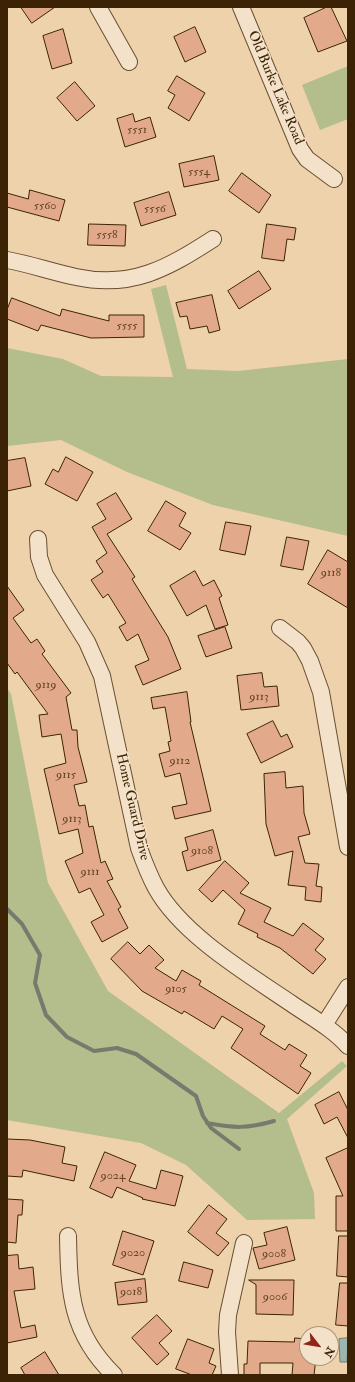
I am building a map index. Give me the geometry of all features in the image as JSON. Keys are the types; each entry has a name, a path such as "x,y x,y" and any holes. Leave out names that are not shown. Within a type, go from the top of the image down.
{"street":[{"path":"98,7 129,62"},
{"name":"Old Burke Lake Road","path":"241,7 300,149 307,159 334,179"},
{"path":"7,260 76,277 125,279 163,269 177,262 213,239"},
{"name":"Home Guard Drive","path":"38,539 39,557 45,575 87,642 102,676 139,848 146,869 156,889 176,916 201,940 324,1025 348,1046"},
{"path":"280,628 298,642 303,648 310,661 321,692 348,847"},
{"path":"324,1025 348,987"},
{"path":"68,1236 69,1284 75,1311 88,1342 114,1375"},
{"path":"230,1375 227,1332 228,1315 244,1243"}],"green space":[{"path":"348,66 348,119 320,130 302,85"},
{"path":"166,285 187,369 238,371 348,359 348,536 213,505 127,472 61,440 7,446 7,348 63,359 101,376 173,377 151,289"},
{"path":"7,688 11,694 48,883 108,991 279,1113 342,1061 347,1066 287,1119 314,1193 315,1219 247,1220 186,1165 141,1143 7,1120"}],"water":[{"path":"348,1338 347,1362 340,1362 339,1339"}],"building":[{"path":"21,7 55,7 32,23"},
{"path":"327,7 331,7 347,41 318,52 304,18"},
{"path":"195,27 206,52 185,62 174,37"},
{"path":"63,29 72,63 52,69 43,36"},
{"path":"177,76 205,93 189,121 168,108 175,95 168,91"},
{"path":"75,82 95,106 77,121 57,98"},
{"path":"133,114 135,122 150,117 156,137 125,147 117,119"},
{"path":"214,156 219,180 184,187 179,164"},
{"path":"242,173 271,195 259,213 229,191"},
{"path":"30,190 65,200 59,221 7,207 7,193 28,199"},
{"path":"169,192 176,215 141,226 134,203"},
{"path":"89,224 126,225 125,246 88,245"},
{"path":"267,224 296,228 294,240 287,239 284,261 262,258"},
{"path":"259,271 271,289 239,309 228,291"},
{"path":"212,295 220,330 209,333 207,326 190,329 187,316 180,317 176,303"},
{"path":"12,298 60,316 62,309 109,321 109,315 144,315 144,337 91,338 41,325 38,331 7,319 7,310"},
{"path":"66,457 93,472 77,501 45,484 53,469 58,472"},
{"path":"25,458 31,486 7,491 7,461"},
{"path":"116,493 132,519 107,534 135,577 132,579 168,637 181,669 143,685 135,666 149,660 138,634 127,641 119,627 126,623 108,594 103,598 91,580 103,572 96,561 107,553 92,527 106,519 97,504"},
{"path":"166,501 186,513 179,526 191,533 180,550 148,531"},
{"path":"226,522 251,526 245,555 220,550"},
{"path":"287,537 309,541 303,570 281,566"},
{"path":"328,550 348,562 348,608 308,584"},
{"path":"195,571 203,586 214,580 222,596 219,598 228,625 215,629 206,605 187,616 170,586"},
{"path":"7,586 24,610 13,618 31,643 37,639 45,651 42,654 71,693 66,697 72,730 77,730 78,747 87,782 74,785 79,806 85,805 89,827 93,826 101,863 105,861 113,879 107,881 121,907 118,909 128,928 102,942 91,922 104,915 90,888 79,893 65,861 83,853 78,829 59,834 44,769 66,763 61,734 42,737 39,715 48,714 17,672 15,674 7,663"},
{"path":"225,627 232,648 206,657 198,636"},
{"path":"262,673 264,687 277,686 279,706 241,710 237,676"},
{"path":"187,692 190,722 211,811 175,819 172,807 187,804 180,773 165,777 159,754 170,751 168,742 171,741 165,707 153,709 151,698"},
{"path":"273,721 281,737 287,734 293,747 261,763 247,734"},
{"path":"285,772 286,788 303,786 304,813 310,834 298,837 305,863 319,864 316,886 322,887 321,902 305,900 306,887 288,885 293,851 275,856 266,824 264,774"},
{"path":"213,830 221,860 187,871 182,852 188,850 185,838"},
{"path":"225,861 249,883 240,893 271,908 264,922 293,936 303,923 324,939 315,950 326,959 313,974 280,948 257,937 258,934 238,924 245,910 223,890 212,902 199,890"},
{"path":"128,942 140,954 149,945 164,960 155,968 176,981 182,970 201,981 199,985 265,1026 260,1034 285,1050 289,1044 307,1055 300,1066 311,1073 298,1094 231,1048 243,1029 222,1016 214,1029 184,1011 182,1014 142,991 111,959"},
{"path":"339,1092 348,1110 348,1138 337,1117 324,1124 315,1105"},
{"path":"7,1139 30,1140 65,1147 62,1163 77,1166 74,1181 23,1170 22,1177 7,1176"},
{"path":"348,1148 348,1231 336,1231 336,1196 343,1196 326,1158"},
{"path":"105,1152 136,1165 129,1181 156,1189 161,1170 183,1176 175,1206 142,1199 143,1198 117,1187 112,1198 90,1188"},
{"path":"7,1199 23,1200 22,1215 18,1215 16,1243 7,1242"},
{"path":"209,1205 227,1219 216,1233 229,1243 218,1256 188,1232"},
{"path":"287,1227 295,1260 259,1269 253,1248 267,1245 264,1233"},
{"path":"123,1231 154,1241 143,1275 113,1265"},
{"path":"339,1236 348,1236 348,1277 337,1276"},
{"path":"18,1255 19,1269 33,1267 35,1289 14,1291 21,1328 35,1325 37,1337 7,1343 7,1256"},
{"path":"184,1262 213,1270 208,1288 179,1281"},
{"path":"145,1279 147,1302 118,1305 115,1283"},
{"path":"249,1280 294,1280 293,1315 256,1314 256,1285"},
{"path":"340,1283 348,1283 348,1326 336,1325"},
{"path":"157,1315 172,1331 159,1343 169,1354 157,1365 132,1338"},
{"path":"295,1338 299,1338 299,1366 315,1366 314,1375 292,1375 293,1363 260,1363 260,1375 244,1375 244,1364 247,1364 248,1341 294,1342"},
{"path":"188,1339 214,1349 209,1363 216,1366 212,1375 192,1375 176,1369"},
{"path":"45,1352 59,1375 25,1375 21,1368"}],"waterway":[{"path":"7,909 22,924 40,955 35,983 46,1015 67,1037 94,1051 117,1048 136,1054 196,1096 203,1116 211,1128 239,1149"},
{"path":"207,1123 240,1127 274,1121"}]}
